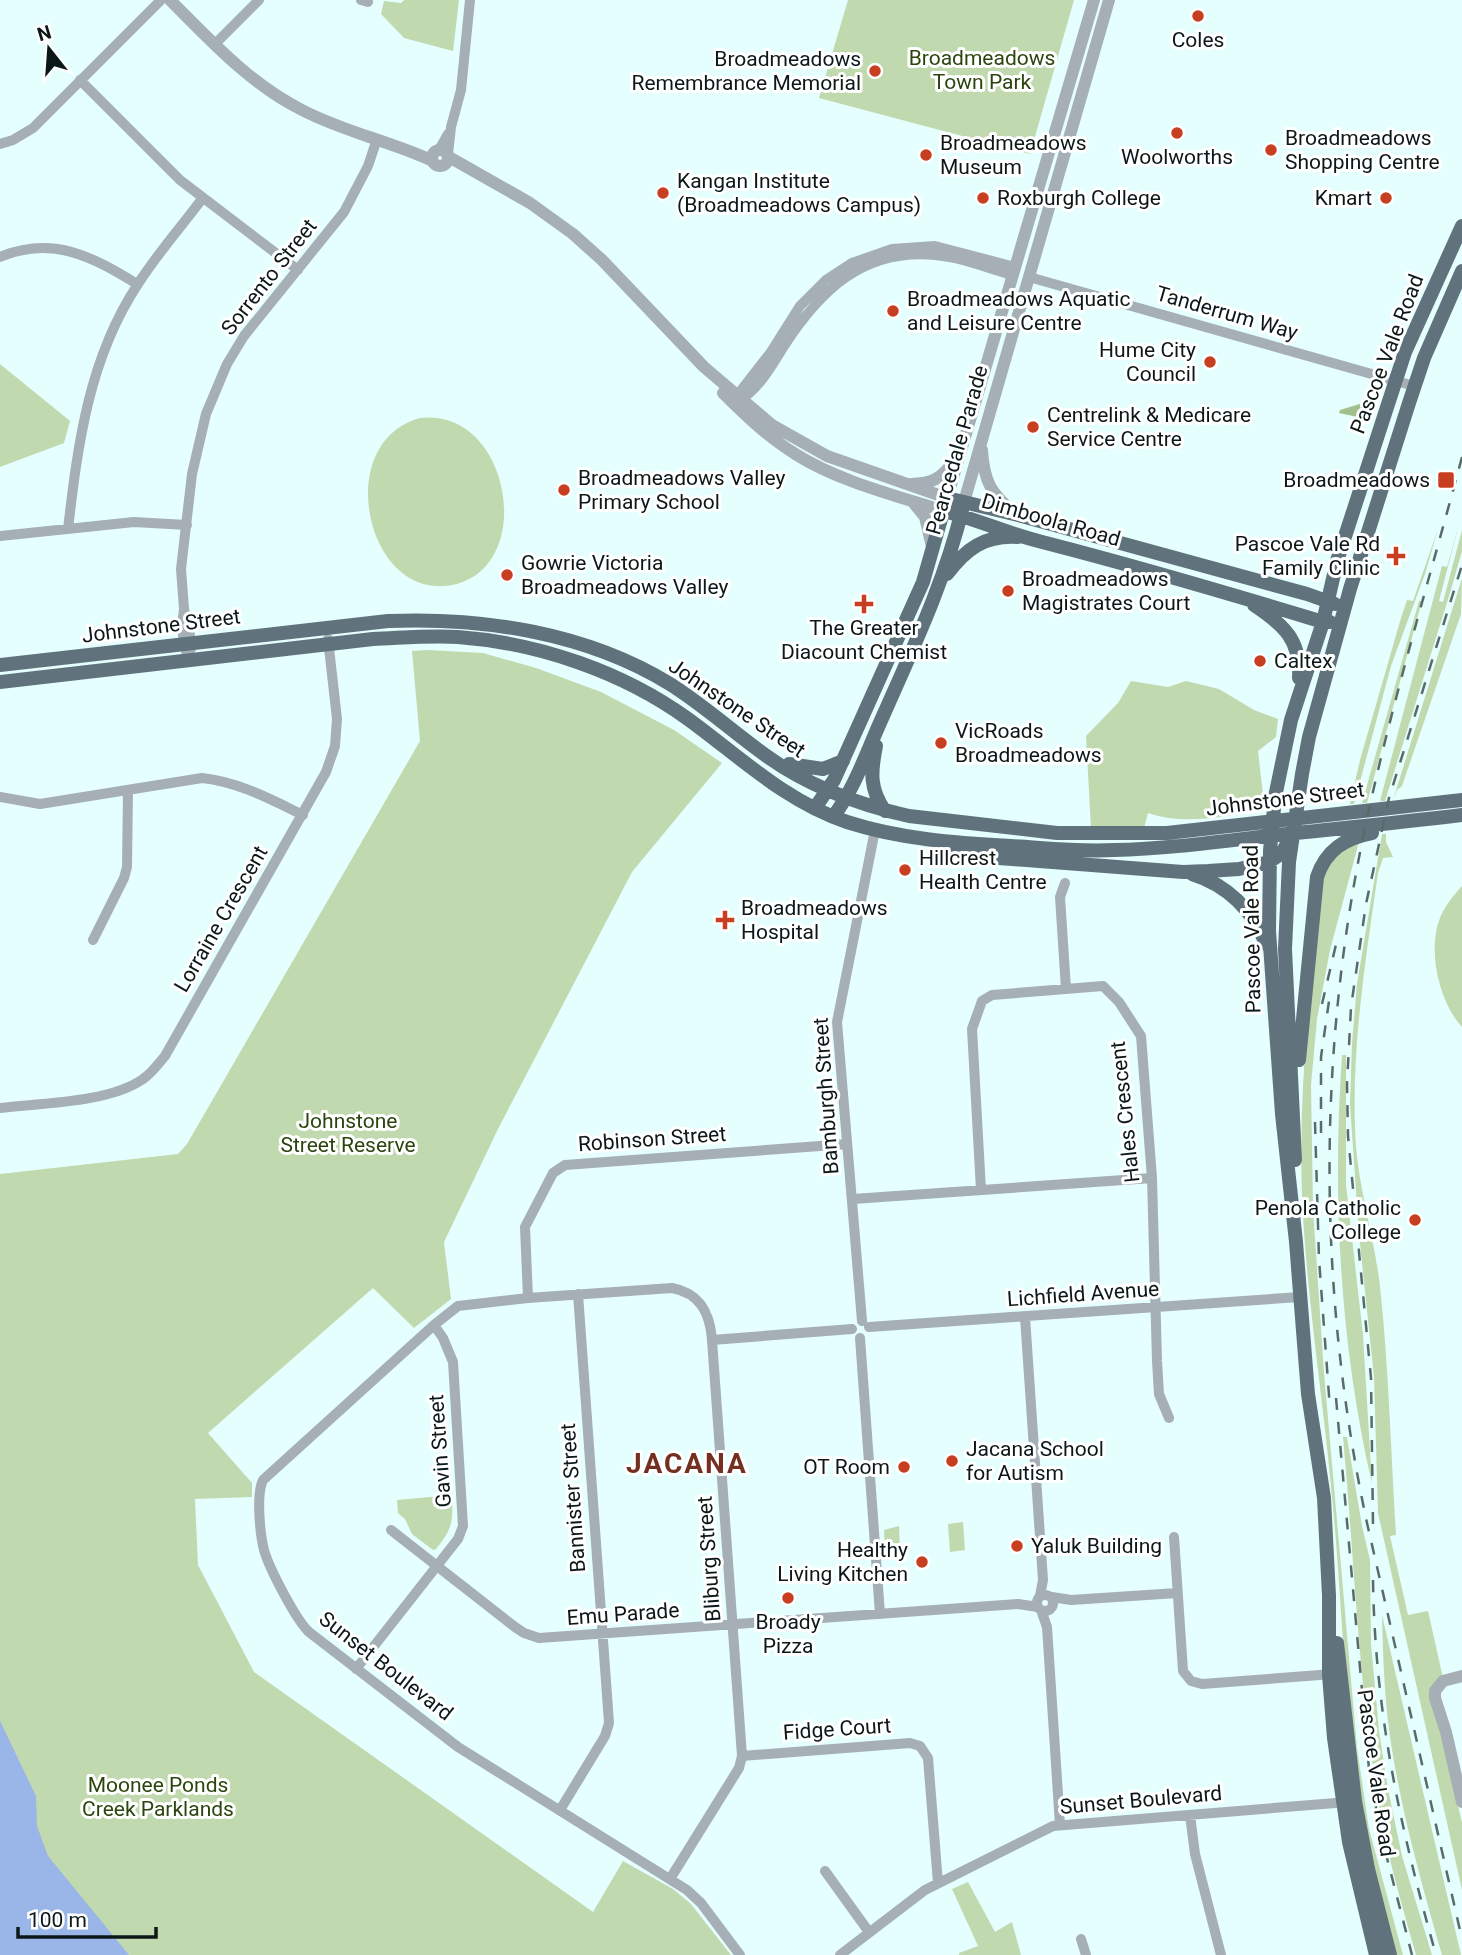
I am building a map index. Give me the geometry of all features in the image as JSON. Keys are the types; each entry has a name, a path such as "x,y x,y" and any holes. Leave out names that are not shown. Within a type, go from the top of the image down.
{"main road":[{"name":"Pascoe Vale Road","path":"1390,1955 1334,1738 1335,1674 1324,1498 1308,1394 1296,1242 1282,1114 1270,955 1269,862 1275,797 1298,694 1323,622 1337,561 1405,352 1462,226"},
{"name":"Pascoe Vale Road","path":"1296,1242 1294,1108 1285,949 1289,862 1309,737 1343,616 1414,386 1462,271"},
{"name":"Dimboola Road","path":"946,505 1018,515 1328,600 1343,616 1323,622 1093,554 1026,538 962,509"},
{"name":"Pearcedale Parade","path":"815,808 843,761 923,582 946,505"},
{"name":"Pearcedale Parade","path":"833,817 848,797 940,584 962,509"},
{"path":"940,584 961,555 975,546 1007,537 1026,538"},
{"path":"1242,597 1281,625 1292,638 1299,659 1298,694"},
{"name":"Johnstone Street","path":"0,665 388,621 470,621 577,643 638,667 703,706 768,757 828,790 885,811 943,821 1058,833 1104,835 1245,832"},
{"path":"468,638 470,621"},
{"name":"Johnstone Street","path":"0,682 329,644 416,636 468,638 551,654 620,680 678,713 761,775 815,808 833,817 875,830 929,841 1114,850 1408,814"},
{"path":"891,652 908,659"},
{"path":"881,720 874,755 873,786 885,811"},
{"path":"768,757 797,767 813,769 823,769 843,761"},
{"path":"1294,1108 1317,877 1325,858 1341,843 1358,836 1391,830 1408,814 1462,800"},
{"path":"1408,814 1462,815"},
{"path":"943,821 968,832 1009,837 1014,842 1013,846"},
{"path":"929,841 950,846 972,856 1183,872 1230,870 1269,862 1282,853 1295,828"},
{"path":"1183,872 1209,880 1236,899 1259,927 1270,955"},
{"name":"Pascoe Vale Road","path":"1349,1802 1353,1861 1376,1955"}],"street":[{"path":"0,144 33,128 161,0"},
{"name":"Dimboola Road","path":"170,0 243,71 284,100 329,123 406,149 442,156 530,203 573,234 602,260 704,367 718,388 825,462 912,500 946,505"},
{"path":"215,44 259,0"},
{"path":"442,156 461,90 470,0"},
{"name":"Pearcedale Parade","path":"946,505 1094,0"},
{"name":"Pearcedale Parade","path":"962,509 1109,0"},
{"path":"80,80 202,198 298,270"},
{"name":"Sorrento Street","path":"190,661 182,626 184,608 181,569 196,448 206,414 217,385 244,336 344,212 377,139"},
{"path":"68,529 78,442 100,359 137,284 202,198"},
{"path":"0,257 41,248 72,251 104,264 137,284"},
{"name":"Tanderrum Way","path":"737,399 752,390 807,312 832,287 856,271 894,257 934,254 1013,271 1414,386"},
{"path":"981,443 989,486 1000,501 1018,515"},
{"path":"901,484 937,480 960,452"},
{"name":"Dimboola Road","path":"825,462 901,484 946,505"},
{"path":"912,500 925,517 933,554"},
{"path":"0,536 134,522 187,524"},
{"name":"Lorraine Crescent","path":"0,1108 116,1093 130,1087 153,1070 173,1042 326,772 337,735 326,628"},
{"path":"0,797 40,804 186,779 218,780 248,788 303,815"},
{"path":"93,940 127,867 128,790"},
{"name":"Bamburgh Street","path":"865,1324 837,1022 875,830"},
{"path":"1065,883 1060,900 1066,989"},
{"name":"Hales Crescent","path":"981,1190 972,1029 982,1001 992,995 1103,986 1119,1002 1141,1036 1152,1178 1159,1392 1169,1418"},
{"name":"Robinson Street","path":"528,1298 525,1227 558,1168 565,1165 847,1144"},
{"path":"853,1199 1152,1178"},
{"name":"Bliburg Street","path":"579,1294 662,1288 681,1290 690,1294 704,1308 711,1323 742,1756 739,1768 670,1879"},
{"name":"Sunset Boulevard","path":"579,1294 458,1306 434,1325 266,1476 259,1489 265,1553 299,1620 309,1632 439,1734 694,1896 740,1955"},
{"name":"Bannister Street","path":"559,1810 608,1728 579,1294"},
{"name":"Lichfield Avenue","path":"865,1324 1025,1317 1300,1297"},
{"path":"1025,1317 1060,1825"},
{"path":"854,1324 865,1324 866,1336 854,1336 852,1329 854,1324"},
{"name":"Gavin Street","path":"356,1669 458,1539 464,1519 453,1362 434,1325"},
{"path":"712,1340 852,1329"},
{"path":"860,1338 880,1614"},
{"name":"Emu Parade","path":"391,1530 514,1627 531,1636 548,1638 1177,1593"},
{"path":"1174,1537 1183,1671 1191,1681 1202,1684 1335,1674"},
{"path":"1446,1732 1439,1715 1435,1691 1443,1682 1462,1676"},
{"path":"1462,1683 1440,1693 1462,1802"},
{"name":"Fidge Court","path":"742,1756 910,1743 920,1746 928,1758 938,1883"},
{"name":"Sunset Boulevard","path":"844,1954 925,1890 1046,1828 1349,1802"},
{"path":"1190,1815 1195,1854 1221,1955"},
{"path":"825,1871 869,1932"},
{"path":"1081,1939 1086,1955"}],"green space":[{"path":"404,0 459,0 453,51 404,38 381,14 384,1 401,3"},
{"name":"Broadmeadows Town Park","path":"848,0 1074,0 1030,154 819,98"},
{"path":"0,364 70,421 64,443 0,467"},
{"path":"1376,399 1367,419 1339,413 1340,410"},
{"path":"420,418 451,421 475,437 493,462 502,491 504,522 496,550 479,572 452,585 422,584 398,569 381,546 370,517 368,486 375,457 392,433"},
{"path":"1460,520 1439,601 1443,602 1462,530 1462,551 1385,801 1380,801 1442,566 1447,567"},
{"path":"1438,529 1425,574 1391,666 1354,804 1350,804 1401,618 1407,600 1413,601"},
{"path":"1462,578 1461,614 1402,786 1393,800"},
{"path":"1419,601 1422,601 1367,803 1362,803"},
{"name":"Moonee Ponds Creek Parklands","path":"412,651 483,653 536,668 601,692 674,730 722,763 632,872 498,1129 444,1242 451,1299 414,1328 373,1288 208,1433 252,1483 252,1497 195,1499 198,1565 254,1672 593,1912 623,1861 673,1889 691,1904 731,1955 0,1955 0,1174 178,1154 187,1144 420,741"},
{"path":"1131,681 1168,687 1186,681 1219,689 1254,710 1278,719 1276,737 1258,751 1263,795 1261,810 1190,819 1148,813 1144,828 1091,828 1086,736 1118,703"},
{"path":"1382,834 1386,834 1386,842 1393,857 1383,858 1378,873 1365,968 1356,1063 1356,1149 1384,1326 1396,1535 1390,1536 1408,1615 1428,1611 1443,1678 1433,1698 1462,1823 1462,1890 1378,1513 1374,1377 1359,1234 1350,1104 1357,984"},
{"path":"1360,838 1330,950 1317,1019 1311,1085 1313,1208 1324,1373 1357,1748 1369,1829 1403,1955 1395,1955 1357,1787 1302,1193 1304,1075 1321,878 1332,857"},
{"path":"1462,886 1462,1027 1447,1004 1442,990 1435,960 1435,945 1436,931 1442,914"},
{"path":"1342,1055 1346,1055 1346,1185 1363,1335 1372,1484 1352,1378 1341,1271 1338,1163"},
{"path":"1343,1437 1347,1437 1370,1560 1371,1644 1379,1731 1388,1789 1402,1856 1432,1955 1416,1955 1380,1814 1365,1705"},
{"path":"452,1495 449,1530 433,1550 412,1534 405,1519 398,1513 397,1500"},
{"path":"963,1522 965,1550 950,1552 948,1524"},
{"path":"899,1526 900,1554 894,1554 893,1550 885,1551 884,1530"},
{"path":"1382,1615 1461,1955 1442,1955 1405,1814 1387,1715"},
{"path":"968,1882 995,1932 1012,1922 1021,1955 959,1955 978,1946 952,1889"}],"water":[{"path":"0,1721 36,1796 37,1826 48,1856 129,1955 0,1955"}],"railway":[{"path":"1462,457 1392,713 1357,868 1344,949 1330,1113 1333,1278 1340,1360 1352,1442 1367,1523 1462,1939"},
{"path":"1373,1524 1371,1378 1348,1136 1347,1084 1351,1007 1366,904 1389,798 1462,565"},
{"path":"1322,1004 1338,936"},
{"path":"1321,1133 1321,1057 1330,994"},
{"path":"1315,1122 1319,1259 1330,1409"},
{"path":"1336,1398 1369,1769 1381,1835 1412,1955"},
{"path":"1373,1580 1384,1724 1411,1861 1436,1955"}],"place":[{"name":"Coles","path":"1198,16"},
{"name":"Broadmeadows Remembrance Memorial","path":"875,71"},
{"name":"Woolworths","path":"1177,133"},
{"name":"Broadmeadows Shopping Centre","path":"1271,150"},
{"name":"Broadmeadows Museum","path":"926,155"},
{"name":"Kangan Institute (Broadmeadows Campus)","path":"663,193"},
{"name":"Roxburgh College","path":"983,198"},
{"name":"Kmart","path":"1386,198"},
{"name":"Broadmeadows Aquatic and Leisure Centre","path":"893,311"},
{"name":"Hume City Council","path":"1210,362"},
{"name":"Centrelink & Medicare Service Centre","path":"1033,427"},
{"name":"Broadmeadows","path":"1446,480"},
{"name":"Broadmeadows Valley Primary School","path":"564,490"},
{"name":"Pascoe Vale Rd Family Clinic","path":"1396,556"},
{"name":"Gowrie Victoria Broadmeadows Valley","path":"507,575"},
{"name":"Broadmeadows Magistrates Court","path":"1008,591"},
{"name":"The Greater Diacount Chemist","path":"864,604"},
{"name":"Caltex","path":"1260,661"},
{"name":"VicRoads Broadmeadows","path":"941,743"},
{"name":"Hillcrest Health Centre","path":"905,870"},
{"name":"Broadmeadows Hospital","path":"725,920"},
{"name":"Penola Catholic College","path":"1415,1220"},
{"name":"Jacana School for Autism","path":"952,1461"},
{"name":"OT Room","path":"904,1467"},
{"name":"Yaluk Building","path":"1017,1546"},
{"name":"Healthy Living Kitchen","path":"922,1562"},
{"name":"Broady Pizza","path":"788,1598"}],"district":[{"name":"JACANA","path":"687,1463"}],"park label":[{"name":"Johnstone Street Reserve","path":"348,1133"}]}
